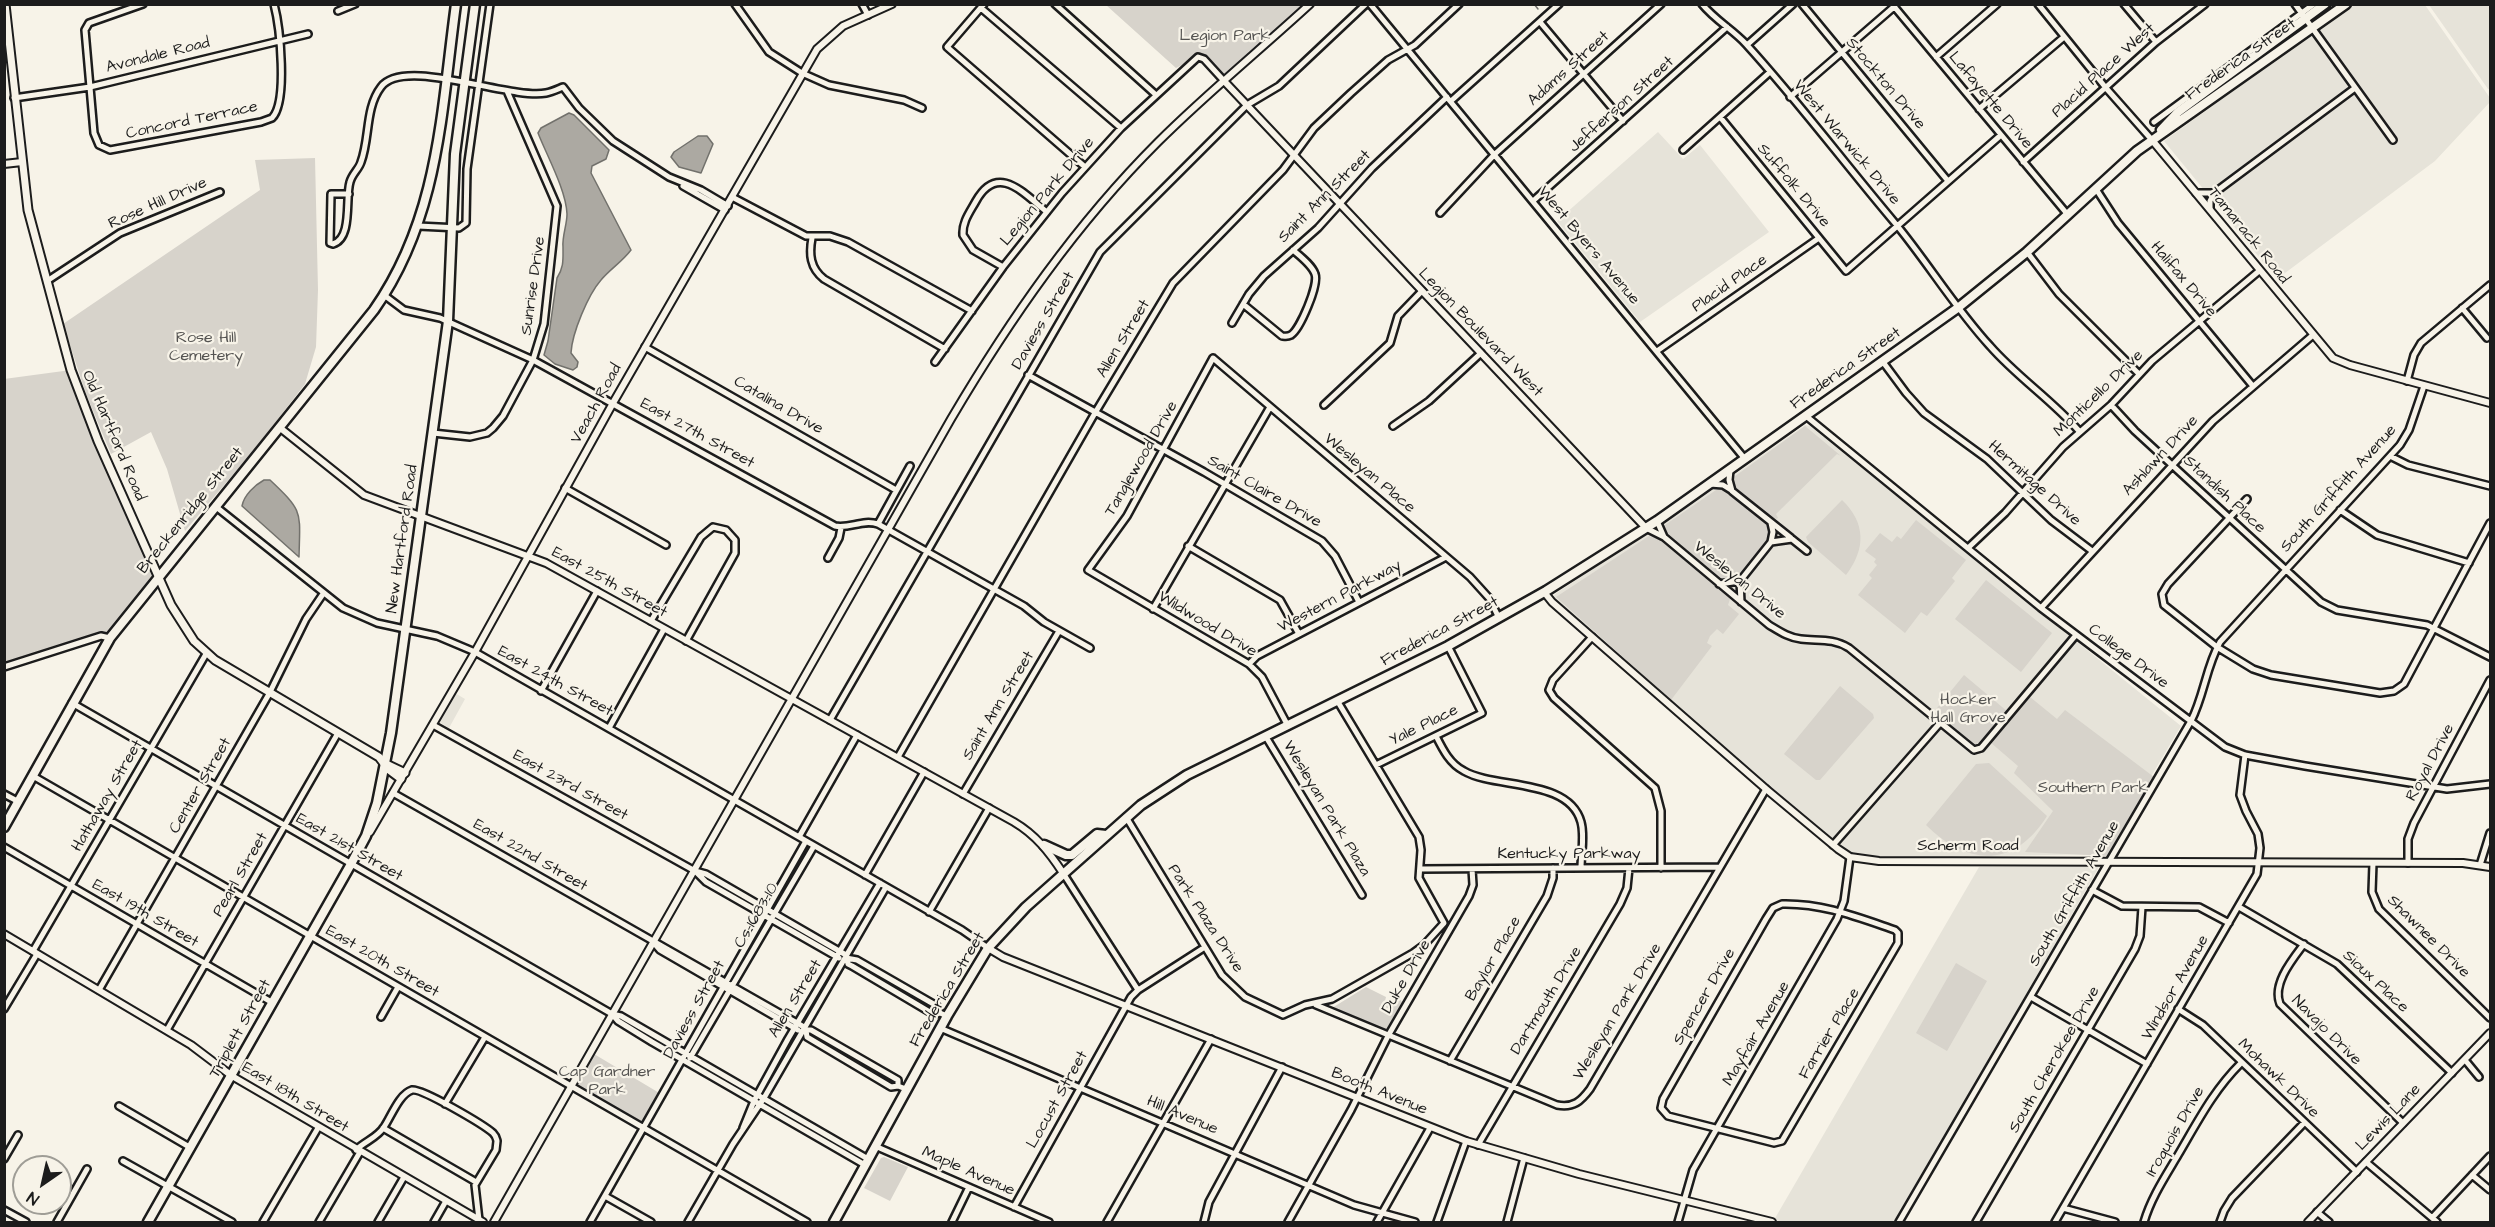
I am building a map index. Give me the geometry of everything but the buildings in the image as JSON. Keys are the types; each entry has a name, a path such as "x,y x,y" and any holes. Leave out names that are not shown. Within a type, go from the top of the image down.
{"main road":[{"name":"Old Hartford Road","path":"5,4 28,210 63,345 79,396 178,617 188,634 206,654 372,753 403,776"},
{"path":"418,226 430,182 456,4"},
{"name":"New Hartford Road","path":"359,850 377,803 386,764 433,432 448,321 455,154 475,4"},
{"name":"Frederica Street","path":"834,1222 867,1162 902,1088 940,1028 943,1014 988,948 1011,921 1126,817 1177,781 1338,702 1499,618 1657,521 1959,307 2027,252 2152,140 2178,112 2304,16 2325,4"},
{"name":"Frederica Street","path":"2152,140 2346,4"},
{"name":"Breckenridge Street","path":"4,828 110,638 384,295 404,260 418,226"},
{"path":"1044,845 1072,855 1097,834 1106,835"},
{"name":"Triplett Street","path":"148,1222 359,850"}],"street":[{"name":"Concord Terrace","path":"143,4 104,17 87,26 84,35 96,140 104,148 110,150 261,122 276,114 280,103 280,41 279,21 274,4"},
{"path":"338,11 356,4"},
{"path":"418,226 462,228 466,223 467,168 490,4"},
{"path":"735,4 770,52 802,73 829,85 904,100 922,108"},
{"path":"862,4 868,15"},
{"name":"Veach Road","path":"359,850 475,652 613,403 817,49 828,36 843,26 892,4"},
{"path":"1055,4 1155,94"},
{"path":"494,1222 987,358 1044,275 1089,218 1138,163 1179,122 1310,4"},
{"name":"West Byers Avenue","path":"1368,4 1495,154 1746,459"},
{"name":"Daviess Street","path":"830,720 1100,252 1247,105 1279,86 1368,4"},
{"name":"Allen Street","path":"898,757 1095,413 1173,283 1295,155 1314,128 1388,60 1408,50 1459,4"},
{"name":"Saint Ann Street","path":"1232,323 1264,276 1318,228 1380,160 1559,4"},
{"name":"Adams Street","path":"1440,213 1495,154 1661,4"},
{"name":"West Warwick Drive","path":"1702,4 1747,45 1770,72 1898,226 2002,360 2053,403 2079,431"},
{"path":"1747,45 1793,4"},
{"name":"Stockton Drive","path":"1802,4 1948,181"},
{"path":"1936,57 1997,4"},
{"name":"Tamarack Road","path":"2038,4 2259,271 2339,362 2490,403"},
{"path":"2124,4 2156,42"},
{"name":"Placid Place West","path":"2023,162 2156,42 2205,4"},
{"path":"2295,4 2392,140"},
{"name":"Frederica Street","path":"2154,122 2304,16 2314,4"},
{"path":"1790,97 1894,5"},
{"name":"Lafayette Drive","path":"1894,5 2068,215"},
{"path":"1085,167 947,47 983,6 1121,128"},
{"path":"1540,22 1623,121"},
{"name":"Jefferson Street","path":"1533,201 1727,27"},
{"name":"Avondale Road","path":"14,98 90,87 308,34"},
{"path":"1979,109 2064,37"},
{"name":"Legion Park Drive","path":"935,362 1003,267 1047,212 1085,167 1155,94 1189,63 1200,57 1225,82"},
{"path":"1683,150 1770,72"},
{"path":"349,194 331,194 330,243 333,244 342,239 346,231 350,183 362,160 371,110 381,87 396,77 406,75 446,79 507,91 547,93 563,87 579,108 613,141 669,177 727,208"},
{"name":"Legion Boulevard West","path":"1225,82 1646,528"},
{"path":"2210,211 2209,206 2214,193 2355,88"},
{"name":"Sunrise Drive","path":"433,432 470,437 488,433 503,416 533,360 544,324 557,217 554,196 507,91"},
{"name":"Suffolk Drive","path":"1720,117 1846,271 1898,226"},
{"path":"1898,226 2001,135"},
{"path":"4,164 22,162"},
{"path":"1003,267 974,250 963,236 966,218 984,189 994,183 1010,184 1047,212"},
{"name":"Halifax Drive","path":"2096,189 2120,225 2252,385"},
{"name":"Rose Hill Drive","path":"46,281 120,233 220,192"},
{"path":"2196,193 2214,193"},
{"path":"732,197 798,233 812,237 830,236 848,242 972,311"},
{"path":"812,237 811,259 815,270 824,279 945,349"},
{"name":"Placid Place","path":"1657,351 1819,238"},
{"path":"1243,304 1282,336 1293,333 1306,310 1316,279 1313,270 1293,250"},
{"path":"2027,252 2059,294 2139,374"},
{"name":"Monticello Drive","path":"1968,548 2023,493 2079,431 2111,405 2139,374 2259,271"},
{"path":"2407,381 2414,355 2421,344 2490,285"},
{"path":"1324,405 1390,343 1398,316 1422,291"},
{"name":"East 27th Street","path":"384,295 404,310 448,321 533,360 822,520 841,528"},
{"path":"2462,308 2487,338"},
{"name":"Ashlawn Drive","path":"2041,608 2213,421 2252,385 2313,335"},
{"name":"Catalina Drive","path":"645,347 896,490"},
{"path":"1393,426 1429,401 1481,353"},
{"name":"Wesleyan Place","path":"1212,358 1482,588 1499,618"},
{"name":"Tanglewood Drive","path":"1088,570 1127,516 1212,358"},
{"name":"Hermitage Drive","path":"1883,362 1924,413 1987,459 2051,520 2092,551"},
{"name":"Saint Claire Drive","path":"1028,375 1225,484 1327,545 1359,602"},
{"name":"South Griffith Avenue","path":"1899,1222 2191,721 2199,706 2217,647 2231,628 2390,456 2409,430 2424,386"},
{"name":"Standish Place","path":"2111,405 2171,465 2321,602 2337,610 2434,627 2490,657"},
{"path":"1154,609 1188,546 1270,407"},
{"name":"College Drive","path":"1806,416 2041,608 2225,747 2245,754 2433,787 2452,789 2490,784"},
{"name":"East 25th Street","path":"279,427 355,489 381,503 528,555 1023,827 1044,845 1063,873"},
{"path":"2390,456 2408,465 2490,486"},
{"path":"878,524 910,466"},
{"path":"1730,470 1729,480 1732,491"},
{"path":"1710,484 1723,485 1732,491 1807,551"},
{"path":"565,488 666,545"},
{"path":"2247,499 2168,584 2162,594 2167,609 2245,666 2261,672 2387,693 2404,684 2490,523"},
{"name":"East 24th Street","path":"215,506 323,594 360,617 437,636 475,652 883,885 988,948"},
{"path":"2340,510 2377,535 2469,563"},
{"path":"828,558 839,538 841,528 865,521 878,524 1024,606 1059,631 1090,648"},
{"name":"Wesleyan Drive","path":"1657,521 1664,537"},
{"path":"1741,602 1740,581 1771,542 1773,531 1771,522"},
{"path":"651,621 701,537 713,528 726,530 735,540 735,554 686,641"},
{"name":"Wesleyan Drive","path":"1646,528 1664,537 1769,625 1785,634 1801,639 1834,640 1849,648 1968,747 1976,751 2076,635"},
{"path":"1771,542 1792,539"},
{"path":"1188,546 1280,600 1299,634"},
{"name":"Western Parkway","path":"1249,663 1257,656 1446,557"},
{"name":"Wildwood Drive","path":"1088,570 1249,663 1262,677 1288,726"},
{"path":"1719,584 1740,581"},
{"path":"541,691 597,591"},
{"name":"Scherm Road","path":"1544,592 1552,602 1766,789 1833,845 1851,857 1880,861 2408,863 2490,867"},
{"name":"Center Street","path":"99,990 217,787 270,693 306,619 323,594"},
{"path":"609,728 664,628"},
{"name":"Saint Ann Street","path":"963,794 1059,631"},
{"path":"4,667 101,636 110,638"},
{"path":"1592,637 1553,680 1549,690 1554,698 1655,788 1661,811 1661,868"},
{"name":"Yale Place","path":"1376,765 1482,713 1448,646"},
{"name":"Hathaway Street","path":"4,1009 71,887 206,654"},
{"name":"Royal Drive","path":"2408,863 2410,831 2490,680"},
{"path":"1338,702 1419,837 1420,869"},
{"name":"East 21st Street","path":"72,703 612,1014 621,1016 687,1058 867,1162"},
{"path":"1833,845 1940,723"},
{"name":"East 23rd Street","path":"433,725 695,871 706,874 774,913 843,957"},
{"name":"Pearl Street","path":"167,1030 338,733"},
{"path":"799,837 857,735"},
{"path":"1436,736 1449,759 1462,771 1475,776 1543,790 1573,808 1578,814 1582,829 1581,868"},
{"name":"Wesleyan Park Plaza","path":"1266,737 1362,895"},
{"name":"Windsor Avenue","path":"2055,1222 2257,874 2260,848 2258,834 2240,795 2245,754"},
{"path":"865,875 924,772"},
{"name":"East 20th Street","path":"33,776 807,1222"},
{"name":"Wesleyan Park Drive","path":"1388,1036 1564,1106 1571,1106 1582,1100 1766,789"},
{"name":"East 22nd Street","path":"393,793 654,943 662,944 803,1030"},
{"path":"4,794 19,802"},
{"path":"929,912 989,808"},
{"name":"Park Plaza Drive","path":"1126,817 1205,947 1232,986 1265,1008 1283,1015 1305,1005 1332,999 1413,953 1443,926 1444,920 1419,878 1420,869"},
{"path":"2480,865 2490,833"},
{"name":"Daviess Street","path":"590,1222 728,986 767,909 806,842"},
{"name":"Cs-1683-10","path":"728,986 771,920 814,846"},
{"name":"East 19th Street","path":"4,847 273,1003"},
{"name":"Mayfair Avenue","path":"1678,1222 1693,1170 1841,911 1851,857"},
{"name":"Shawnee Drive","path":"2373,863 2372,892 2379,909 2490,1018"},
{"name":"Kentucky Parkway","path":"1420,869 1719,867"},
{"name":"Baylor Place","path":"1450,1061 1547,896 1554,868"},
{"name":"Dartmouth Drive","path":"1478,1145 1620,904 1627,888 1629,868"},
{"name":"Duke Drive","path":"1288,1222 1357,1098 1388,1036 1469,896 1473,885 1472,869"},
{"name":"East 23rd Street","path":"695,871 706,882 771,920 843,957"},
{"path":"1063,873 1138,990 1205,947"},
{"name":"Allen Street","path":"688,1222 762,1101 883,885"},
{"path":"2092,890 2122,906 2199,907 2229,923"},
{"name":"Spencer Drive","path":"1717,1129 1668,1116 1661,1108 1663,1099 1773,908 1788,904 1826,907 1841,911"},
{"name":"South Cherokee Drive","path":"1976,1222 2138,942 2142,907"},
{"name":"Sioux Place","path":"2239,907 2337,964 2452,1073"},
{"name":"Farrier Place","path":"1717,1129 1774,1143 1782,1141 1888,963 1898,943 1898,933 1841,911"},
{"name":"East 18th Street","path":"4,934 167,1030 206,1055 232,1076 318,1128 481,1221"},
{"name":"Navajo Drive","path":"2304,944 2279,985 2277,998 2280,1004 2403,1123"},
{"name":"Booth Avenue","path":"988,948 1003,957 1466,1141 1772,1222"},
{"path":"843,957 848,964 933,1014 943,1014"},
{"name":"Allen Street","path":"742,1131 744,1120 796,1026 843,957"},
{"path":"381,1017 398,987"},
{"name":"Locust Street","path":"1014,1207 1131,997 1138,990"},
{"path":"2031,996 2147,1064"},
{"path":"1315,1004 1388,1036"},
{"name":"Mohawk Drive","path":"2178,1009 2203,1025 2357,1172"},
{"name":"Hill Avenue","path":"940,1028 1309,1185 1381,1214 1415,1222"},
{"path":"803,1030 812,1030 898,1080 902,1088 891,1087 807,1037 803,1030"},
{"name":"Lewis Lane","path":"2308,1222 2490,1033"},
{"path":"445,1104 485,1037"},
{"path":"1107,1222 1212,1040"},
{"path":"2464,1060 2479,1077"},
{"name":"Iroquois Drive","path":"2144,1222 2151,1201 2206,1105 2222,1082 2241,1063"},
{"path":"1204,1222 1209,1202 1282,1067"},
{"path":"319,1222 358,1151 383,1128 403,1097 411,1090 420,1091 445,1104 489,1130 496,1137 496,1150 476,1182 475,1189 481,1221"},
{"path":"119,1106 191,1148"},
{"path":"2220,1222 2232,1198 2304,1123"},
{"path":"263,1222 318,1128"},
{"path":"383,1128 476,1182"},
{"path":"1377,1222 1430,1128"},
{"path":"4,1159 18,1135"},
{"path":"1437,1222 1466,1141"},
{"name":"Maple Avenue","path":"875,1146 1014,1207 1038,1220 1049,1222"},
{"path":"2432,1218 2490,1156"},
{"path":"1508,1222 1524,1158"},
{"path":"123,1161 232,1222"},
{"path":"2366,1162 2437,1222"},
{"path":"57,1222 87,1169"},
{"path":"2472,1175 2490,1191"},
{"path":"378,1222 404,1177"},
{"path":"952,1222 969,1188"},
{"path":"605,1196 651,1222"},
{"path":"434,1222 446,1201"},
{"path":"2063,1208 2115,1222"},
{"path":"4,1210 26,1222"},
{"path":"2317,1212 2329,1222"}],"shaded area":[{"path":"2352,5 2425,5 2490,98 2490,102 2435,161 2277,279 2164,141"},
{"path":"2429,5 2490,5 2490,89 2488,89"},
{"path":"569,113 574,115 609,150 606,159 592,166 591,173 631,250 601,280 586,304 572,345 571,353 578,362 577,367 573,370 555,364 544,355 557,278 563,263 563,239 567,214 560,184 538,133 541,128"},
{"path":"1658,132 1683,159 1700,145 1769,232 1640,322 1557,221"},
{"path":"698,136 707,136 713,144 701,173 679,167 671,157 674,152"},
{"path":"1805,425 1810,426 2181,726 2105,854 1874,858 1850,854 1779,796 1553,598 1555,594 1714,489"},
{"path":"264,480 270,480 289,499 298,513 299,557 242,506 250,491"},
{"path":"455,693 465,699 449,728 439,722"},
{"path":"1979,867 2099,867 1896,1222 1784,1222 1774,1220"}],"green space":[{"name":"Legion Park","path":"1106,5 1310,5 1225,82 1198,57 1176,68"},
{"name":"Rose Hill Cemetery","path":"315,158 318,290 316,347 305,384 254,450 185,531 167,469 151,432 111,454 86,394 63,324 260,190 255,160"},
{"path":"71,370 158,576 110,638 101,636 4,667 4,379"},
{"path":"1805,426 1841,456 1837,454 1776,514 1778,518 1774,520 1733,487 1731,479"},
{"path":"1719,488 1729,491 1765,521 1771,533 1769,542 1735,580 1720,580 1665,535 1662,527"},
{"path":"1842,500 1856,518 1860,536 1857,556 1846,575 1808,542 1806,537"},
{"path":"1916,520 1966,560 1952,578 1955,581 1927,616 1921,612 1905,633 1858,595 1872,578 1869,575 1877,565 1874,562 1876,559 1865,551 1880,533 1892,542 1897,536 1901,539"},
{"path":"1649,536 1659,539 1730,599 1728,605 1739,614 1723,634 1717,629 1710,636 1707,643 1712,646 1671,700 1556,597"},
{"path":"1986,580 2052,633 2021,672 1955,619"},
{"name":"Hocker Hall Grove","path":"1964,675 2008,712 1978,747 1973,746 1933,713"},
{"path":"1840,686 1873,714 1874,718 1820,780 1816,780 1784,754"},
{"name":"Southern Park","path":"2030,697 2057,719 2065,710 2154,777 2108,856 2025,852 2053,811 2014,773 2018,766 1990,742"},
{"path":"1989,763 2047,816 2020,846 2005,853 1990,856 1974,854 1958,848 1942,839 1926,825 1976,764"},
{"path":"1956,963 1987,981 1947,1051 1916,1033"},
{"path":"1366,987 1386,997 1385,1001 1391,1004 1397,995 1402,1002 1386,1030 1332,1008"},
{"name":"Cap Gardner Park","path":"594,1054 661,1094 643,1125 577,1086"},
{"path":"884,1157 908,1167 890,1201 864,1188 881,1158"}],"waterway":[{"path":"1534,4 1538,9"}]}
